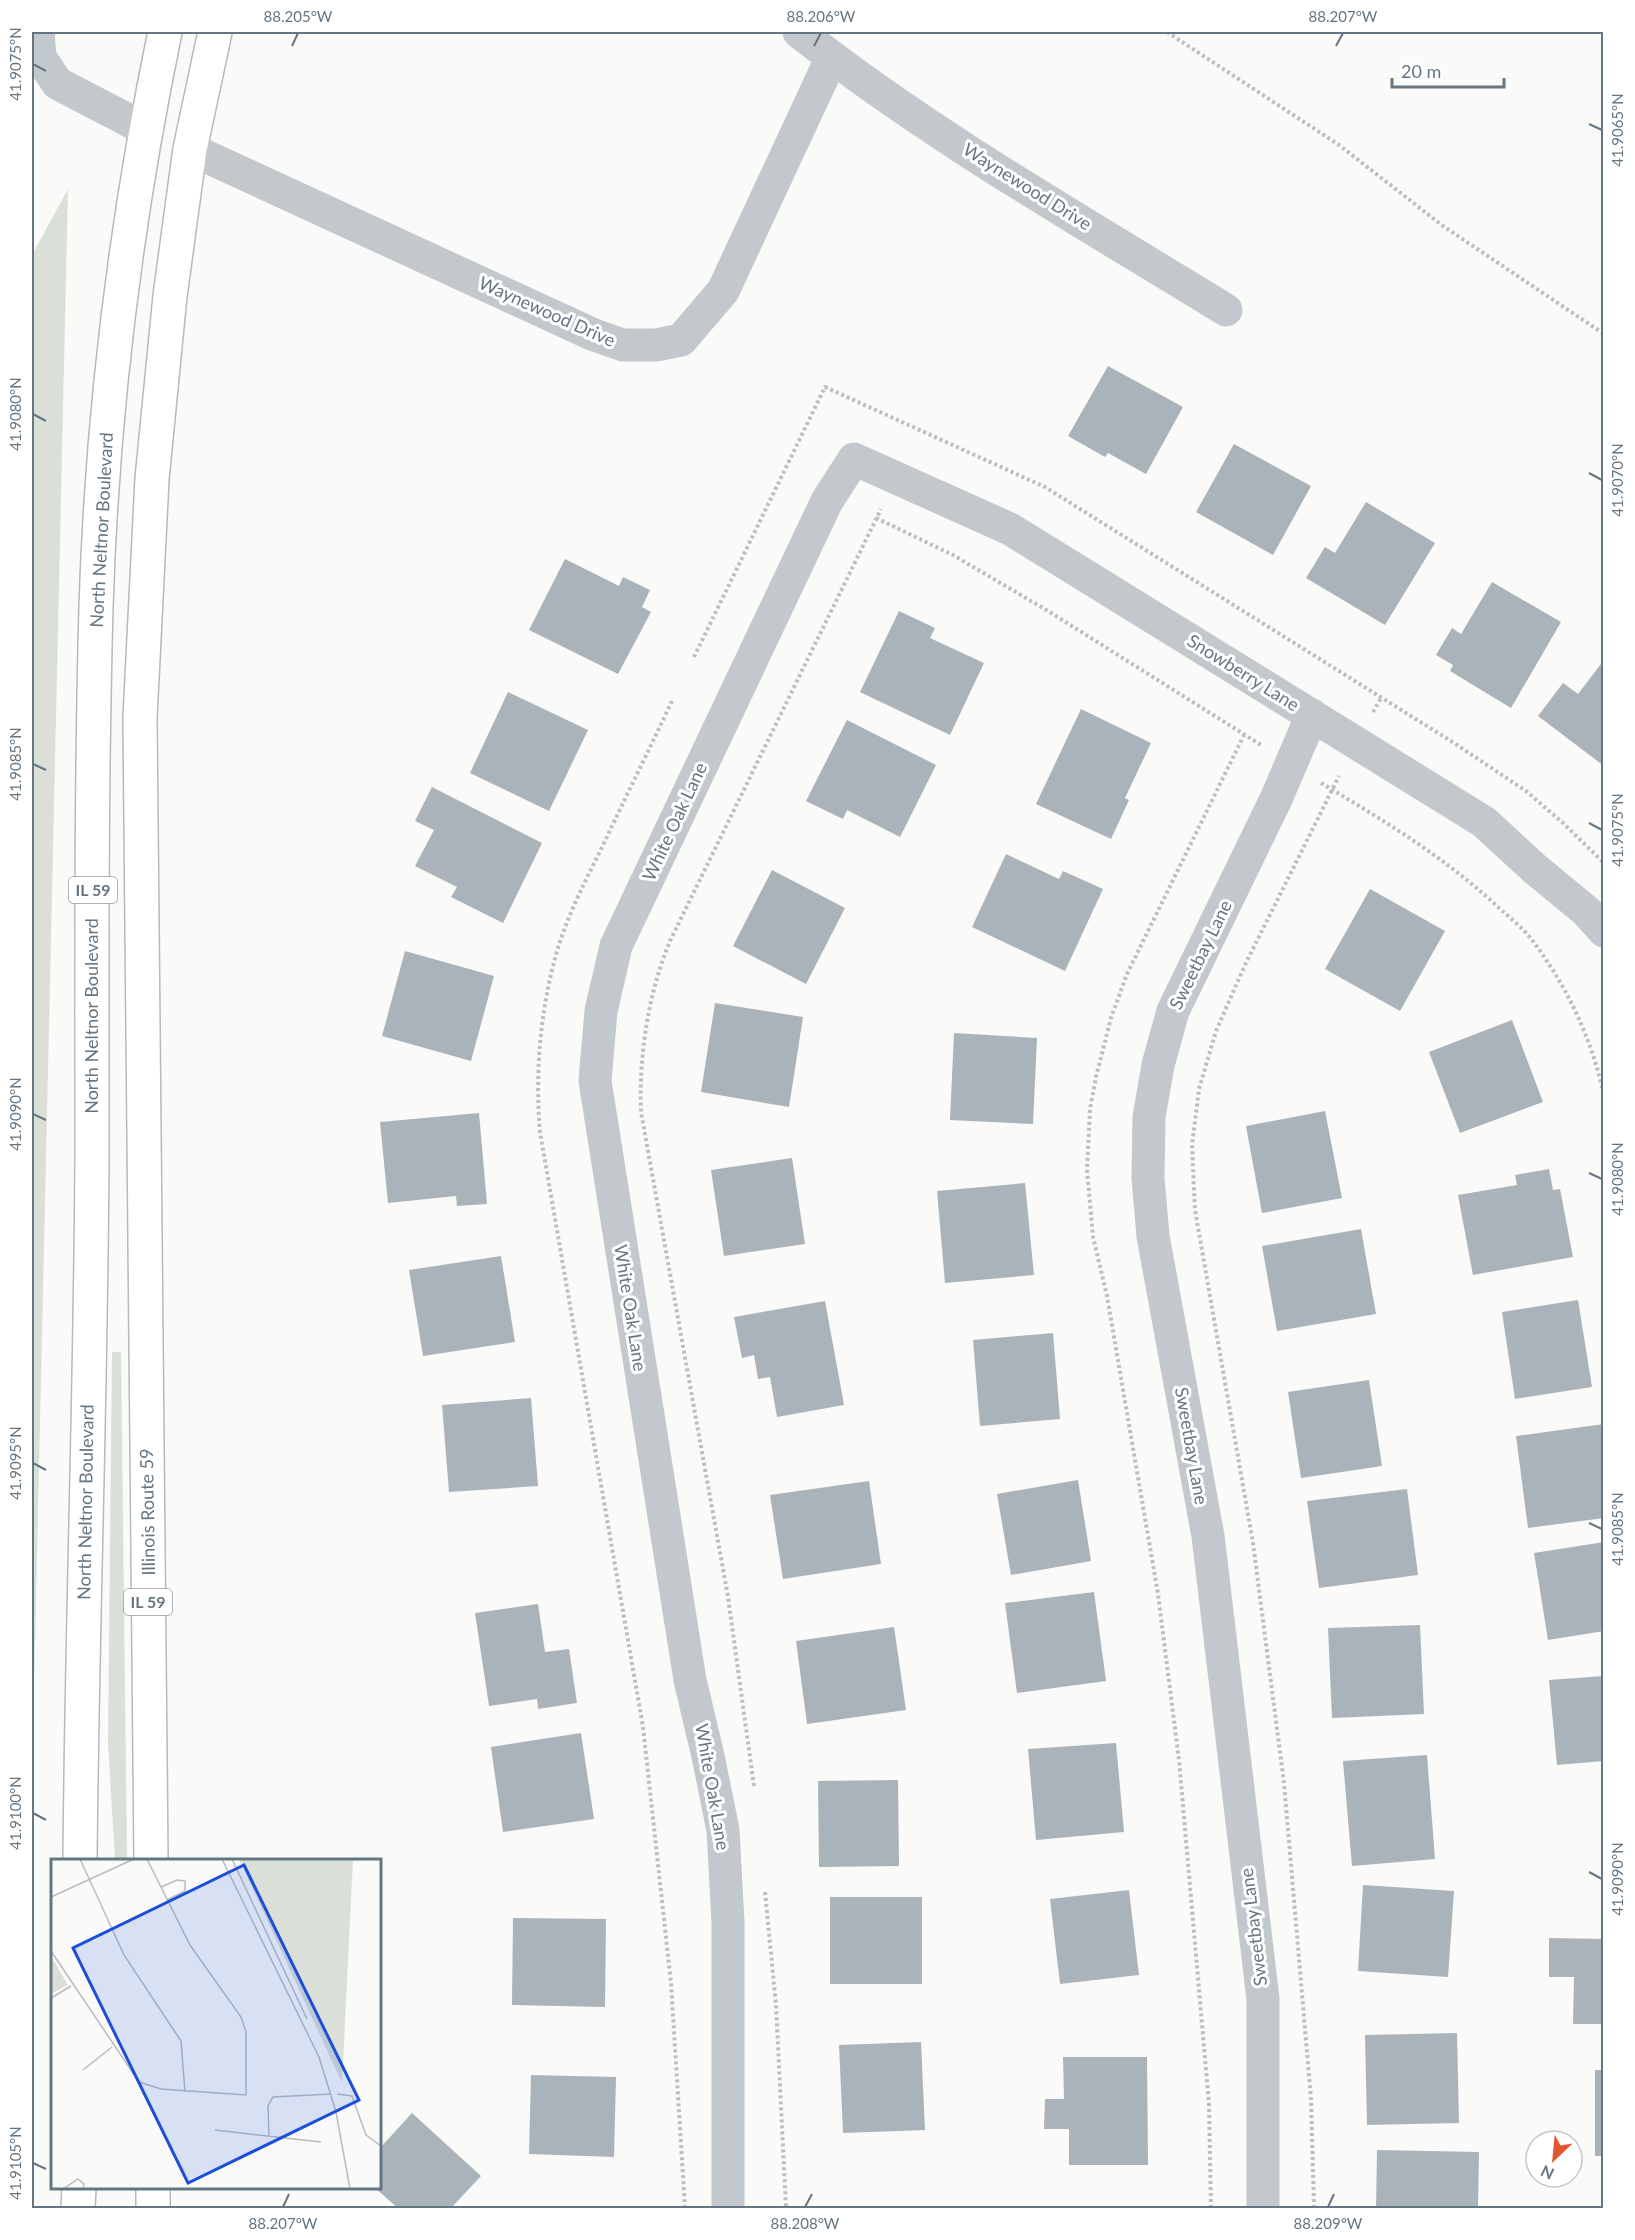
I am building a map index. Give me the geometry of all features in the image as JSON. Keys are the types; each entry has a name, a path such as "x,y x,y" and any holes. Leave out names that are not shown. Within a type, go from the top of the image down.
{"main road":[{"name":"North Neltnor Boulevard","path":"80,1859 92,1217 96,604 114,356 147,130 165,32"},
{"name":"IL 59","path":"190,149 215,32"},
{"path":"147,130 190,149"},
{"name":"Illinois Route 59","path":"151,1859 140,718 146,582 158,414 170,296 190,149"},
{"path":"78,2189 78,2208"},
{"path":"153,2189 153,2208"}],"street":[{"path":"38,32 40,57 57,83 147,130"},
{"name":"Waynewood Drive","path":"799,32 902,108 1226,310"},
{"name":"Waynewood Drive","path":"190,149 594,335 623,345 656,345 681,340 723,291 832,57"},
{"name":"Snowberry Lane","path":"854,459 1010,529 1484,822 1586,911 1604,931"},
{"name":"White Oak Lane","path":"728,2208 728,1922 723,1830 690,1680 595,1081 601,1011 616,946 827,501 854,459"},
{"name":"Sweetbay Lane","path":"1263,2208 1263,1999 1208,1536 1153,1236 1148,1178 1149,1117 1158,1065 1173,1011 1276,799 1312,715"}],"path":[{"path":"1167,32 1339,145 1443,226 1604,334"},
{"path":"755,1797 728,1597 641,1112 640,1082 643,1049 661,963 670,941 896,478"},
{"path":"876,518 953,555 1048,611 1264,747"},
{"path":"1314,2208 1311,2099 1284,1784 1253,1543 1195,1210 1192,1145 1199,1089 1216,1031 1245,965 1341,772"},
{"path":"1332,790 1445,862 1476,886 1531,938 1558,978 1579,1016 1604,1096"},
{"path":"765,1889 776,2005 786,2208"}],"shaded area":[{"path":"68,189 32,1776 32,255"},
{"path":"112,1352 121,1352 127,1859 115,1859 108,1742"}],"building":[{"path":"1108,366 1183,407 1146,474 1108,453 1105,457 1068,436"},
{"path":"1234,444 1311,486 1273,555 1196,512"},
{"path":"1366,502 1435,543 1385,625 1306,578 1325,547 1335,553"},
{"path":"565,559 619,586 623,577 650,590 642,607 651,612 618,674 529,630"},
{"path":"1492,582 1561,622 1511,708 1450,671 1453,665 1436,655 1452,628 1461,634"},
{"path":"899,611 935,628 930,638 984,663 950,735 860,692"},
{"path":"1604,660 1604,766 1538,716 1563,683 1578,694"},
{"path":"508,692 588,730 549,811 470,773"},
{"path":"1081,709 1151,743 1125,798 1129,800 1111,839 1036,804"},
{"path":"847,720 936,765 900,837 847,810 843,819 806,801"},
{"path":"432,787 542,843 503,923 451,897 457,887 415,866 434,830 415,821"},
{"path":"1006,854 1059,879 1063,871 1103,889 1065,971 972,927"},
{"path":"772,870 845,908 806,984 733,946"},
{"path":"1370,889 1445,931 1400,1011 1325,969"},
{"path":"405,951 494,976 471,1061 382,1036"},
{"path":"715,1003 803,1017 789,1107 701,1092"},
{"path":"1512,1020 1543,1102 1460,1133 1429,1052"},
{"path":"954,1033 1037,1038 1033,1124 950,1120"},
{"path":"1325,1111 1342,1198 1262,1213 1246,1126"},
{"path":"479,1113 487,1204 457,1206 456,1196 388,1203 380,1122"},
{"path":"792,1158 805,1244 724,1256 711,1170"},
{"path":"1549,1169 1553,1190 1560,1189 1573,1257 1473,1275 1458,1195 1517,1185 1515,1175"},
{"path":"1025,1183 1034,1275 945,1283 937,1191"},
{"path":"1361,1229 1376,1314 1277,1331 1262,1246"},
{"path":"501,1256 515,1342 423,1356 409,1270"},
{"path":"1578,1300 1592,1387 1515,1399 1502,1312"},
{"path":"825,1301 844,1405 777,1417 770,1377 758,1379 754,1355 742,1358 734,1317"},
{"path":"1053,1333 1060,1419 980,1426 973,1340"},
{"path":"1369,1380 1382,1466 1301,1478 1288,1392"},
{"path":"531,1398 538,1486 449,1492 442,1405"},
{"path":"1604,1424 1604,1518 1528,1528 1516,1436"},
{"path":"1078,1480 1091,1561 1011,1575 997,1494"},
{"path":"869,1481 881,1564 783,1579 770,1495"},
{"path":"1407,1489 1418,1575 1319,1588 1307,1501"},
{"path":"1604,1542 1604,1631 1548,1640 1534,1553"},
{"path":"1094,1592 1106,1681 1017,1693 1005,1603"},
{"path":"538,1604 545,1652 569,1649 577,1703 538,1709 537,1699 489,1706 475,1613"},
{"path":"1420,1625 1424,1714 1332,1718 1328,1628"},
{"path":"894,1627 906,1710 807,1724 796,1641"},
{"path":"1604,1676 1604,1761 1557,1765 1549,1680"},
{"path":"581,1733 594,1819 503,1832 491,1747"},
{"path":"1116,1743 1124,1832 1036,1840 1028,1749"},
{"path":"1427,1755 1435,1859 1352,1866 1343,1761"},
{"path":"898,1780 899,1866 819,1867 818,1781"},
{"path":"1363,1885 1454,1891 1448,1977 1358,1971"},
{"path":"1129,1890 1139,1975 1060,1984 1050,1899"},
{"path":"830,1897 922,1897 922,1984 830,1984"},
{"path":"513,1918 606,1919 605,2007 512,2005"},
{"path":"1549,1938 1604,1939 1604,2024 1573,2024 1574,1977 1549,1977"},
{"path":"1457,2033 1459,2123 1367,2125 1365,2035"},
{"path":"921,2042 925,2130 843,2133 839,2045"},
{"path":"1063,2057 1147,2057 1148,2165 1069,2165 1069,2129 1044,2129 1045,2099 1064,2099"},
{"path":"1595,2070 1604,2070 1604,2156 1595,2156"},
{"path":"531,2075 616,2077 614,2157 529,2154"},
{"path":"412,2113 481,2176 451,2208 398,2208 376,2189 381,2189 381,2147"},
{"path":"1377,2150 1479,2152 1478,2208 1376,2208"}]}
